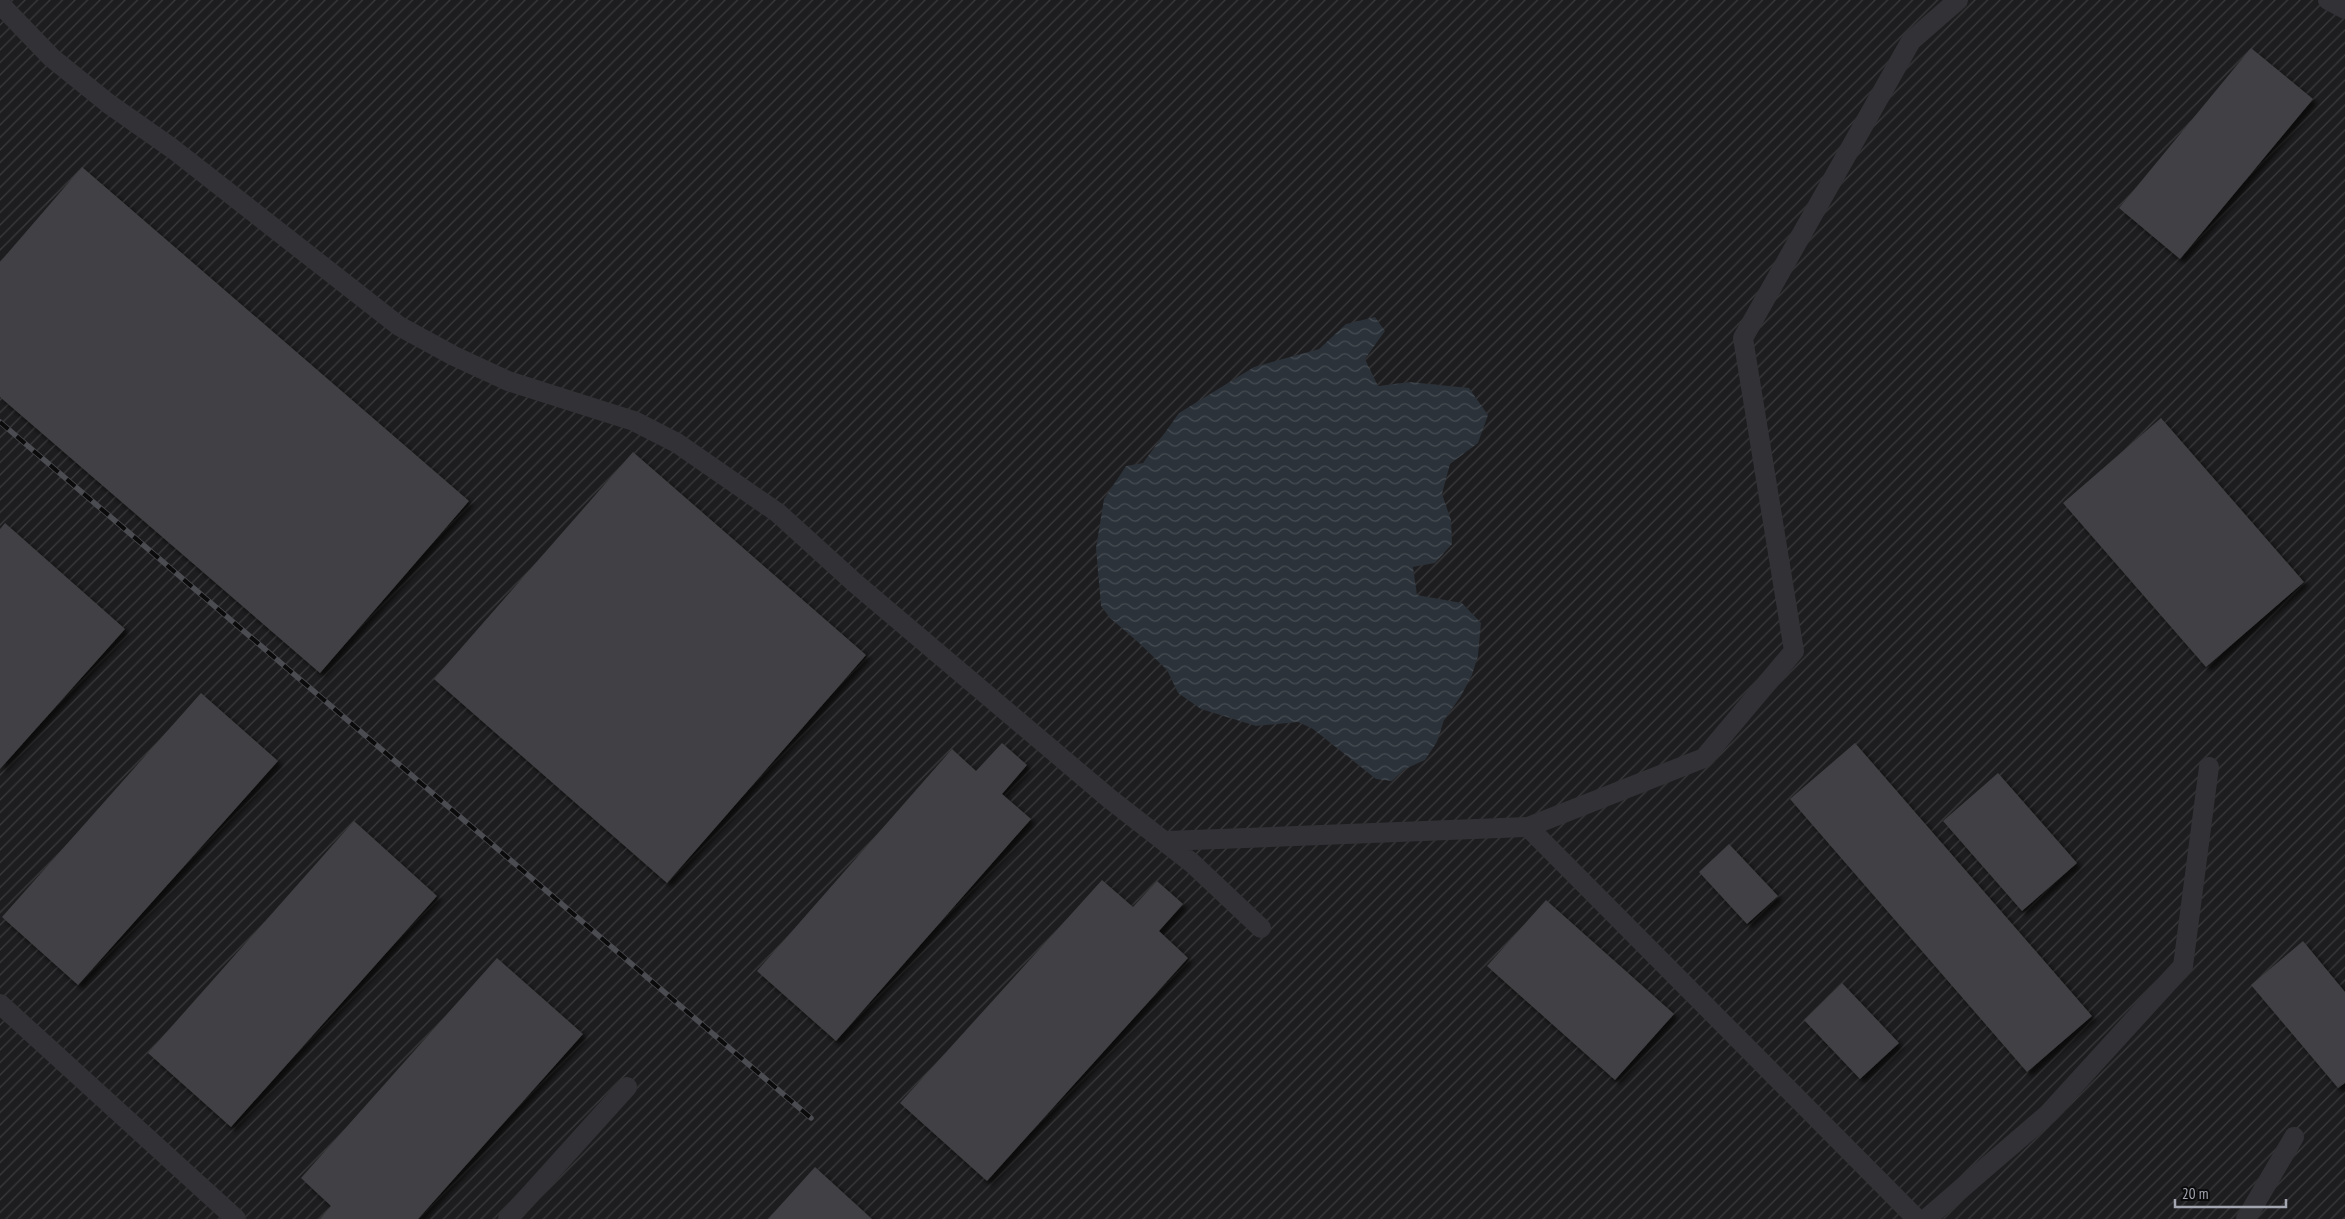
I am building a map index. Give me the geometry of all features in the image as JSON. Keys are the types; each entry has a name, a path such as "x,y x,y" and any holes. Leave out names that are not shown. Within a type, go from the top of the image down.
{"lane":[{"path":"1166,841 1528,828 1704,758 1794,651 1743,338 1912,41 1958,0"},
{"path":"2328,0 2345,9"},
{"path":"0,4 52,58 73,75 173,149 399,326 454,356 508,381 634,421 677,443 778,513 863,589 1110,799 1192,863 1261,928"},
{"path":"1926,1219 2048,1114 2183,966 2209,767"},
{"path":"1528,828 1917,1219"},
{"path":"0,1004 236,1219"},
{"path":"508,1219 627,1087"},
{"path":"2246,1219 2294,1137"}],"shaded area":[{"path":"0,0 2345,0 2345,1219 0,1219"}],"water":[{"path":"1375,317 1385,331 1365,359 1378,386 1410,382 1469,388 1488,415 1478,443 1450,464 1442,494 1451,520 1452,544 1435,563 1413,567 1417,595 1462,603 1481,623 1478,656 1472,675 1461,696 1444,720 1437,742 1425,760 1405,769 1392,781 1376,779 1313,729 1298,722 1256,726 1201,709 1178,693 1167,670 1110,618 1101,606 1096,548 1104,499 1126,466 1143,463 1179,413 1254,367 1319,349 1346,324"}],"building":[{"path":"2251,48 2313,99 2180,259 2119,208"},
{"path":"82,167 469,501 320,673 0,397 0,262"},
{"path":"2161,418 2304,582 2206,667 2063,503"},
{"path":"633,452 866,655 667,883 434,679"},
{"path":"5,523 125,629 0,769 0,529"},
{"path":"201,693 278,761 78,985 2,917"},
{"path":"1002,743 1027,765 1002,794 1031,819 836,1041 757,971 952,749 976,771"},
{"path":"1855,743 2092,1016 2027,1072 1790,799"},
{"path":"1998,773 2077,863 2022,911 1943,821"},
{"path":"354,821 437,896 231,1127 148,1053"},
{"path":"1729,844 1778,896 1747,924 1699,872"},
{"path":"1102,880 1133,907 1157,881 1183,904 1159,931 1188,958 987,1181 900,1103"},
{"path":"1546,900 1674,1014 1615,1080 1487,966"},
{"path":"2303,941 2345,992 2345,1083 2338,1088 2251,985"},
{"path":"497,958 583,1034 418,1219 320,1219 331,1206 301,1178"},
{"path":"1842,983 1899,1043 1860,1079 1804,1020"},
{"path":"815,1167 872,1219 768,1219"}],"railway":[{"path":"0,422 811,1118"}]}
